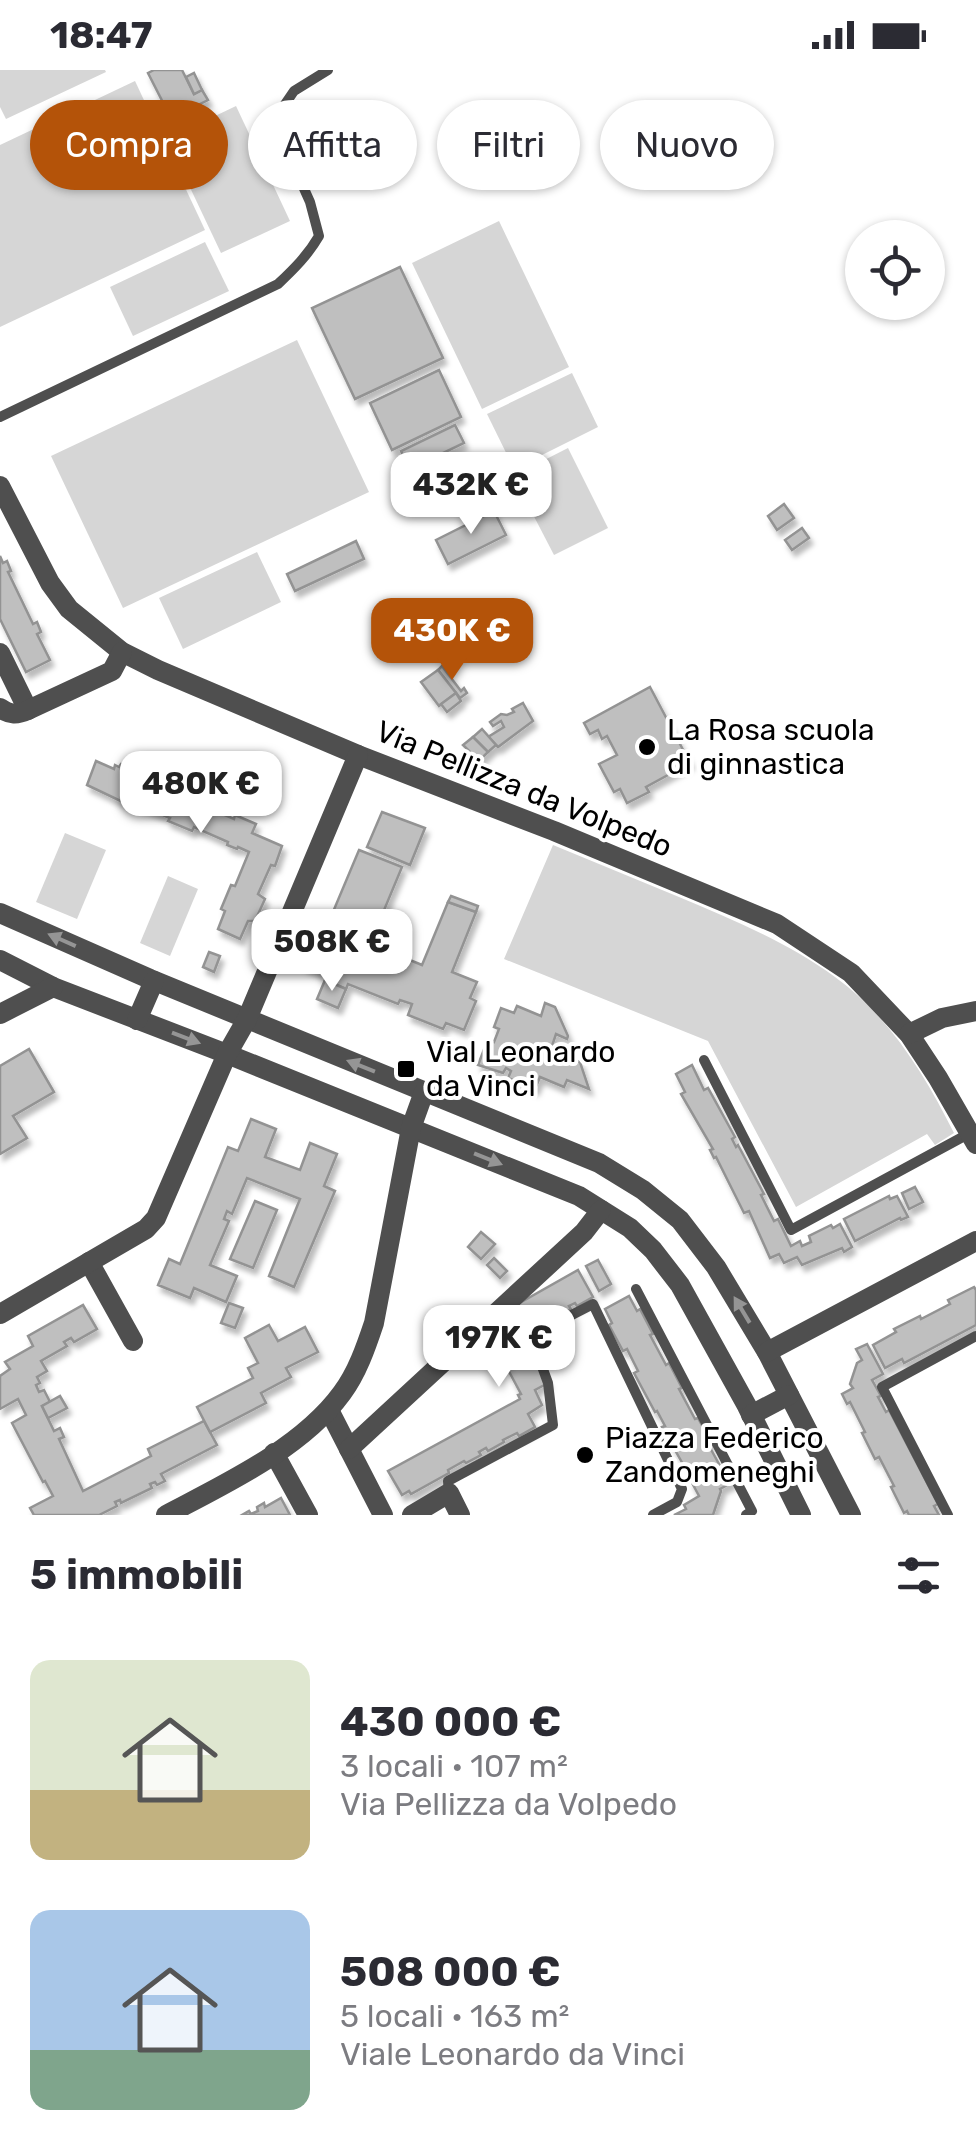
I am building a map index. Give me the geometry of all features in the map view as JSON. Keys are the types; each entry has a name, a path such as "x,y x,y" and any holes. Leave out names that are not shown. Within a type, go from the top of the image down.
{"street":[{"name":"Via Pellizza da Volpedo","path":"0,486 50,583 69,609 122,652 358,755 777,924 851,973 909,1034 973,1139"},
{"path":"0,652 28,710"},
{"path":"0,708 18,715 112,671 122,652"},
{"path":"0,1314 146,1229 156,1218 247,1019 358,755"},
{"path":"0,913 154,981 599,1163 643,1190 680,1220 716,1267 767,1352 851,1515"},
{"path":"0,960 53,987 580,1196 630,1228 680,1284 801,1515"},
{"path":"138,1020 154,981"},
{"path":"0,1014 53,987"},
{"path":"909,1034 942,1018 976,1012"},
{"path":"166,1515 274,1453 314,1425 344,1390 374,1324 411,1128 424,1092"},
{"path":"580,1196 599,1163"},
{"path":"349,1449 584,1232 601,1210"},
{"path":"767,1352 976,1240"},
{"path":"89,1262 132,1341"},
{"path":"751,1416 789,1395"},
{"path":"329,1410 384,1515"},
{"path":"274,1453 308,1515"},
{"path":"412,1515 449,1493 460,1515"}],"lane":[{"path":"0,417 278,284 293,270 319,236 310,202 280,135 280,110 294,91 328,70"},
{"path":"704,1060 791,1230 973,1139"},
{"path":"636,1289 752,1511 746,1515"},
{"path":"449,1493 448,1481 553,1425 548,1383 531,1336 593,1304 682,1489 678,1502 653,1515"},
{"path":"948,1515 882,1388 976,1336"}],"shaded area":[{"path":"0,70 106,72 46,100 30,100 30,108 6,119 0,107"},
{"path":"135,81 144,100 95,100"},
{"path":"236,106 248,132 248,190 275,190 290,221 221,253 191,190 228,190 228,110"},
{"path":"30,131 30,190 186,190 205,230 0,327 0,145"},
{"path":"499,221 569,367 482,409 412,263"},
{"path":"205,242 229,291 133,336 110,287"},
{"path":"297,340 369,492 123,608 51,456"},
{"path":"572,373 598,427 514,469 487,414"},
{"path":"568,448 608,528 554,555 513,476"},
{"path":"257,552 281,602 183,649 159,598"},
{"path":"65,833 106,850 77,919 36,902"},
{"path":"553,845 760,932 835,977 889,1028 931,1090 954,1133 935,1145 927,1134 796,1207 708,1041 504,959"},
{"path":"168,876 198,889 170,956 140,943"}],"building":[{"path":"182,70 194,94 202,90 208,100 162,100 148,73"},
{"path":"194,73 202,90 194,94 186,77"},
{"path":"400,267 443,358 355,399 312,308"},
{"path":"439,370 461,417 392,450 370,403"},
{"path":"455,425 464,443 410,469 401,451"},
{"path":"504,476 506,494 487,496 486,477"},
{"path":"784,504 794,518 777,530 768,516"},
{"path":"494,511 506,535 448,564 436,540"},
{"path":"802,528 809,538 792,550 785,540"},
{"path":"356,541 364,559 295,591 287,574"},
{"path":"0,556 3,563 7,561 11,571 8,572 33,624 37,622 41,632 37,634 50,660 26,672 0,619"},
{"path":"442,666 461,691 464,688 467,693 460,698 438,670"},
{"path":"438,670 456,693 439,706 421,682"},
{"name":"La Rosa scuola di ginnastica","path":"650,687 690,763 646,787 649,792 627,803 620,789 614,792 599,764 617,755 607,736 602,739 598,730 590,734 584,723"},
{"path":"456,693 461,701 447,712 441,704"},
{"path":"523,703 533,721 498,747 488,737 504,727 501,721 493,726 490,722 501,714 514,712 512,709"},
{"path":"482,729 496,745 488,752 473,737"},
{"path":"473,737 488,752 479,761 463,745"},
{"path":"96,761 114,769 121,764 140,771 140,780 176,795 183,790 206,801 204,806 256,824 252,833 282,846 258,894 265,899 255,921 248,921 240,939 218,929 225,911 221,909 249,852 87,785"},
{"path":"382,812 425,828 410,865 367,847"},
{"path":"359,850 402,867 377,927 399,936 389,961 394,963 398,955 422,965 448,902 476,912 452,972 477,982 470,998 476,1001 464,1030 446,1023 443,1029 408,1015 412,1004 400,1000 398,1004 348,984 346,989 325,980 327,975 304,966 319,929 325,931"},
{"path":"451,896 478,906 476,912 448,902"},
{"path":"209,952 220,956 214,972 203,967"},
{"path":"325,980 346,989 338,1008 317,999"},
{"path":"545,1003 555,1007 568,1036 567,1039 556,1034 550,1052 580,1062 589,1089 567,1080 564,1087 540,1077 535,1089 508,1078 511,1071 506,1068 503,1073 478,1065 488,1039 494,1042 499,1029 494,1027 501,1008 514,1013 517,1006 541,1016"},
{"path":"29,1049 54,1092 13,1116 27,1138 0,1154 0,1066"},
{"path":"692,1065 735,1137 732,1139 764,1194 761,1195 774,1221 778,1219 791,1246 800,1241 802,1246 811,1242 809,1236 840,1224 852,1247 802,1265 797,1257 784,1263 779,1254 770,1258 749,1211 744,1213 681,1094 685,1092 676,1074"},
{"path":"251,1119 276,1129 265,1157 300,1170 310,1143 337,1154 324,1186 335,1191 294,1287 269,1276 300,1199 247,1178 232,1214 227,1211 224,1219 229,1221 210,1265 237,1276 226,1302 194,1288 190,1298 158,1285 169,1259 180,1264 228,1147 238,1151"},
{"path":"915,1187 923,1202 909,1209 902,1193"},
{"path":"889,1196 897,1196 908,1217 855,1241 844,1219"},
{"path":"255,1201 277,1210 253,1268 230,1259"},
{"path":"481,1232 495,1244 481,1259 468,1247"},
{"path":"494,1258 507,1271 500,1278 487,1265"},
{"path":"598,1260 611,1284 599,1291 586,1266"},
{"path":"578,1270 593,1297 569,1306 571,1309 523,1334 532,1351 528,1352 548,1383 535,1390 542,1405 528,1414 535,1427 488,1451 486,1448 479,1452 481,1455 448,1470 449,1473 402,1495 388,1471 520,1399 497,1349 507,1343 500,1329 514,1319 509,1309"},
{"path":"974,1287 976,1325 904,1363 902,1359 885,1368 873,1345 896,1332 894,1329 950,1304 948,1300"},
{"path":"629,1296 637,1311 640,1309 666,1365 669,1363 724,1473 727,1471 733,1482 720,1489 713,1515 674,1515 699,1496 691,1481 696,1479 687,1464 684,1466 634,1373 638,1371 627,1349 623,1351 609,1325 612,1323 605,1309"},
{"path":"229,1303 243,1308 235,1328 221,1323"},
{"path":"83,1305 97,1329 74,1342 71,1338 64,1342 67,1346 41,1361 47,1371 37,1377 40,1383 36,1385 50,1402 42,1406 54,1431 60,1428 64,1437 59,1439 83,1491 151,1456 148,1449 204,1421 217,1445 161,1474 165,1481 150,1484 152,1488 121,1503 115,1502 117,1506 99,1515 34,1515 30,1508 53,1496 12,1423 26,1415 18,1399 0,1409 0,1376 10,1369 5,1362 33,1346 28,1336"},
{"path":"269,1325 278,1341 305,1327 318,1352 286,1368 291,1377 261,1393 266,1403 210,1432 197,1407 253,1378 248,1368 258,1363 245,1338"},
{"path":"867,1344 883,1374 872,1380 881,1396 878,1397 886,1412 889,1410 938,1504 934,1506 939,1515 904,1513 879,1457 875,1459 850,1402 847,1404 842,1394 853,1388 850,1384 857,1363 862,1360 856,1349"},
{"path":"60,1396 67,1408 48,1418 42,1406"},
{"path":"281,1498 290,1515 242,1515 258,1511 257,1507 264,1503 265,1507"}],"place":[{"name":"La Rosa scuola di ginnastica","path":"647,747"},
{"name":"Vial Leonardo da Vinci","path":"406,1069"},
{"name":"Piazza Federico Zandomeneghi","path":"585,1455"}]}
